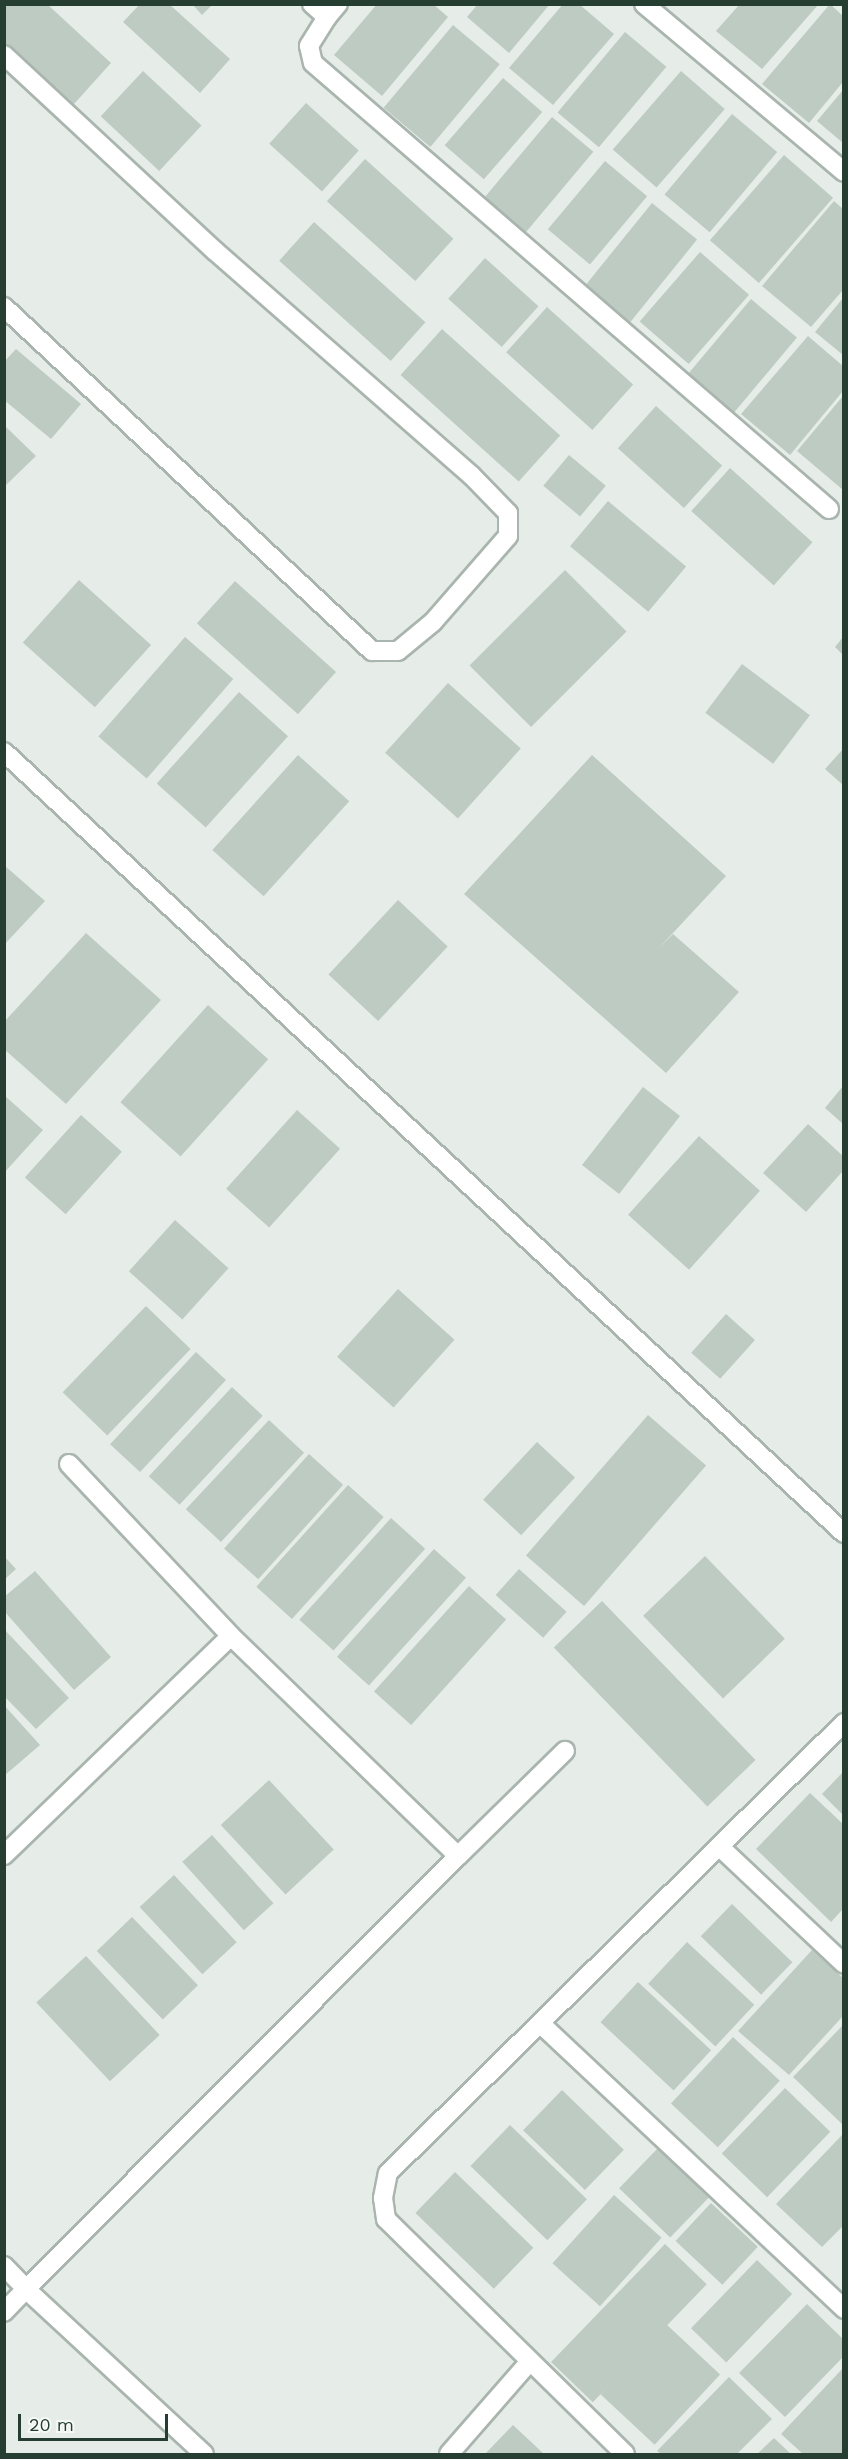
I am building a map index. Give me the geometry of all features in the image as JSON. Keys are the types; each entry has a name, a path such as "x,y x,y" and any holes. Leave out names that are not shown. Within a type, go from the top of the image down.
{"street":[{"path":"312,4 332,11 309,46 313,63 829,509"},
{"path":"644,4 843,172"},
{"path":"4,55 214,251 471,476 503,507 508,536 424,629 398,651 372,651 4,308"},
{"path":"4,752 843,1533"},
{"path":"69,1464 231,1636 458,1856"},
{"path":"4,1855 231,1636"},
{"path":"625,2454 386,2218 383,2198 388,2173 542,2025 843,1723"},
{"path":"4,2312 565,1750"},
{"path":"720,1847 843,1964"},
{"path":"542,2025 843,2309"},
{"path":"4,2266 204,2454"},
{"path":"449,2454 530,2361"}],"building":[{"path":"4,4 47,4 111,63 74,104 4,42"},
{"path":"140,4 169,4 230,59 200,93 123,22"},
{"path":"192,4 213,4 202,15"},
{"path":"377,4 433,4 448,17 382,96 334,55"},
{"path":"478,4 550,4 509,53 467,17"},
{"path":"563,4 579,4 614,34 553,105 509,68"},
{"path":"830,4 843,16 843,82 809,123 762,84"},
{"path":"739,5 818,5 762,69 716,31"},
{"path":"453,25 500,64 430,147 384,108"},
{"path":"625,32 666,67 599,147 558,112"},
{"path":"143,71 202,126 159,171 101,116"},
{"path":"681,71 725,109 657,188 613,149"},
{"path":"503,78 542,112 484,179 445,145"},
{"path":"843,90 843,143 817,121"},
{"path":"306,103 359,151 322,191 269,144"},
{"path":"732,114 777,152 710,232 665,194"},
{"path":"552,117 593,152 526,232 485,197"},
{"path":"784,155 833,198 759,283 710,240"},
{"path":"365,159 453,239 415,281 327,201"},
{"path":"605,161 647,196 590,265 548,229"},
{"path":"834,201 843,209 843,290 811,327 762,286"},
{"path":"652,203 697,240 630,322 585,285"},
{"path":"314,222 425,322 391,361 279,261"},
{"path":"700,252 749,295 689,364 640,321"},
{"path":"485,258 539,306 502,347 448,299"},
{"path":"843,298 843,355 815,332"},
{"path":"751,299 797,338 732,415 686,376"},
{"path":"547,307 633,385 592,430 506,352"},
{"path":"442,329 560,435 519,481 401,375"},
{"path":"808,336 843,366 843,391 790,455 741,414"},
{"path":"16,349 81,404 51,439 4,400 4,362"},
{"path":"843,396 843,490 797,451"},
{"path":"656,406 722,466 684,508 618,448"},
{"path":"4,425 36,456 4,487"},
{"path":"569,455 606,486 580,516 543,486"},
{"path":"730,468 812,542 774,585 691,511"},
{"path":"608,501 686,567 648,612 570,546"},
{"path":"565,570 627,632 531,727 470,665"},
{"path":"79,580 151,645 95,707 23,642"},
{"path":"235,581 336,672 298,714 197,623"},
{"path":"185,637 233,679 147,779 98,737"},
{"path":"843,637 843,655 835,647"},
{"path":"742,664 810,715 773,764 705,713"},
{"path":"448,683 521,749 458,818 385,753"},
{"path":"239,692 288,736 206,828 157,783"},
{"path":"843,749 843,785 825,769"},
{"path":"298,755 349,801 264,896 212,850"},
{"path":"592,755 726,876 659,948 673,934 739,992 666,1073 464,894"},
{"path":"4,865 45,901 4,945"},
{"path":"398,900 448,946 378,1021 328,975"},
{"path":"86,933 161,1000 66,1104 4,1049 4,1022"},
{"path":"208,1005 268,1059 181,1157 120,1102"},
{"path":"843,1086 843,1124 825,1108"},
{"path":"643,1087 680,1116 619,1194 582,1165"},
{"path":"4,1095 43,1130 4,1173"},
{"path":"297,1110 340,1149 269,1228 226,1189"},
{"path":"81,1115 122,1152 66,1214 25,1177"},
{"path":"808,1124 843,1156 843,1171 806,1212 763,1173"},
{"path":"699,1136 760,1191 689,1270 628,1215"},
{"path":"175,1220 229,1268 182,1319 129,1271"},
{"path":"398,1289 454,1340 394,1407 337,1357"},
{"path":"146,1306 191,1349 107,1435 63,1392"},
{"path":"726,1314 755,1340 720,1379 691,1353"},
{"path":"196,1352 226,1380 140,1472 110,1444"},
{"path":"232,1387 263,1416 180,1505 149,1476"},
{"path":"648,1415 706,1466 584,1606 526,1555"},
{"path":"269,1420 304,1453 221,1542 186,1509"},
{"path":"537,1442 575,1477 521,1535 483,1500"},
{"path":"309,1454 343,1485 258,1579 224,1548"},
{"path":"348,1485 384,1517 292,1619 256,1587"},
{"path":"391,1518 425,1549 334,1651 299,1620"},
{"path":"434,1549 466,1578 369,1686 337,1657"},
{"path":"4,1556 16,1569 4,1580"},
{"path":"705,1556 785,1639 723,1698 643,1616"},
{"path":"519,1569 567,1612 543,1638 496,1595"},
{"path":"35,1571 111,1657 74,1690 4,1611 4,1597"},
{"path":"469,1586 506,1619 411,1725 374,1692"},
{"path":"602,1601 756,1760 707,1807 554,1648"},
{"path":"4,1629 69,1698 36,1729 4,1696"},
{"path":"4,1705 40,1745 4,1776"},
{"path":"843,1772 843,1815 822,1794"},
{"path":"269,1780 334,1849 286,1894 221,1825"},
{"path":"810,1793 843,1824 843,1909 831,1922 756,1849"},
{"path":"212,1835 274,1903 244,1930 182,1862"},
{"path":"174,1875 237,1942 202,1974 140,1907"},
{"path":"732,1904 792,1962 761,1995 701,1936"},
{"path":"132,1917 198,1985 163,2019 97,1951"},
{"path":"687,1942 754,2005 715,2046 648,1984"},
{"path":"812,1950 843,1978 843,2016 789,2075 738,2031"},
{"path":"86,1956 160,2035 110,2081 36,2002"},
{"path":"638,1982 711,2050 674,2090 600,2022"},
{"path":"843,2025 843,2123 842,2124 793,2077"},
{"path":"733,2037 780,2081 718,2147 671,2104"},
{"path":"785,2088 830,2132 767,2197 722,2153"},
{"path":"562,2090 624,2150 585,2190 523,2130"},
{"path":"510,2125 587,2199 547,2240 470,2166"},
{"path":"843,2134 843,2226 822,2247 776,2204"},
{"path":"658,2148 709,2197 670,2238 619,2188"},
{"path":"455,2172 533,2248 494,2289 415,2213"},
{"path":"614,2195 662,2238 600,2306 552,2263"},
{"path":"711,2203 758,2247 722,2285 676,2241"},
{"path":"665,2244 707,2284 593,2402 551,2362"},
{"path":"757,2260 792,2294 726,2362 691,2328"},
{"path":"807,2304 843,2339 843,2357 785,2417 739,2373"},
{"path":"666,2324 720,2374 655,2445 601,2394"},
{"path":"843,2368 843,2454 803,2454 781,2434"},
{"path":"729,2377 772,2419 737,2454 661,2454 657,2451"},
{"path":"513,2425 544,2454 485,2454"},
{"path":"774,2438 791,2454 757,2454"}]}
